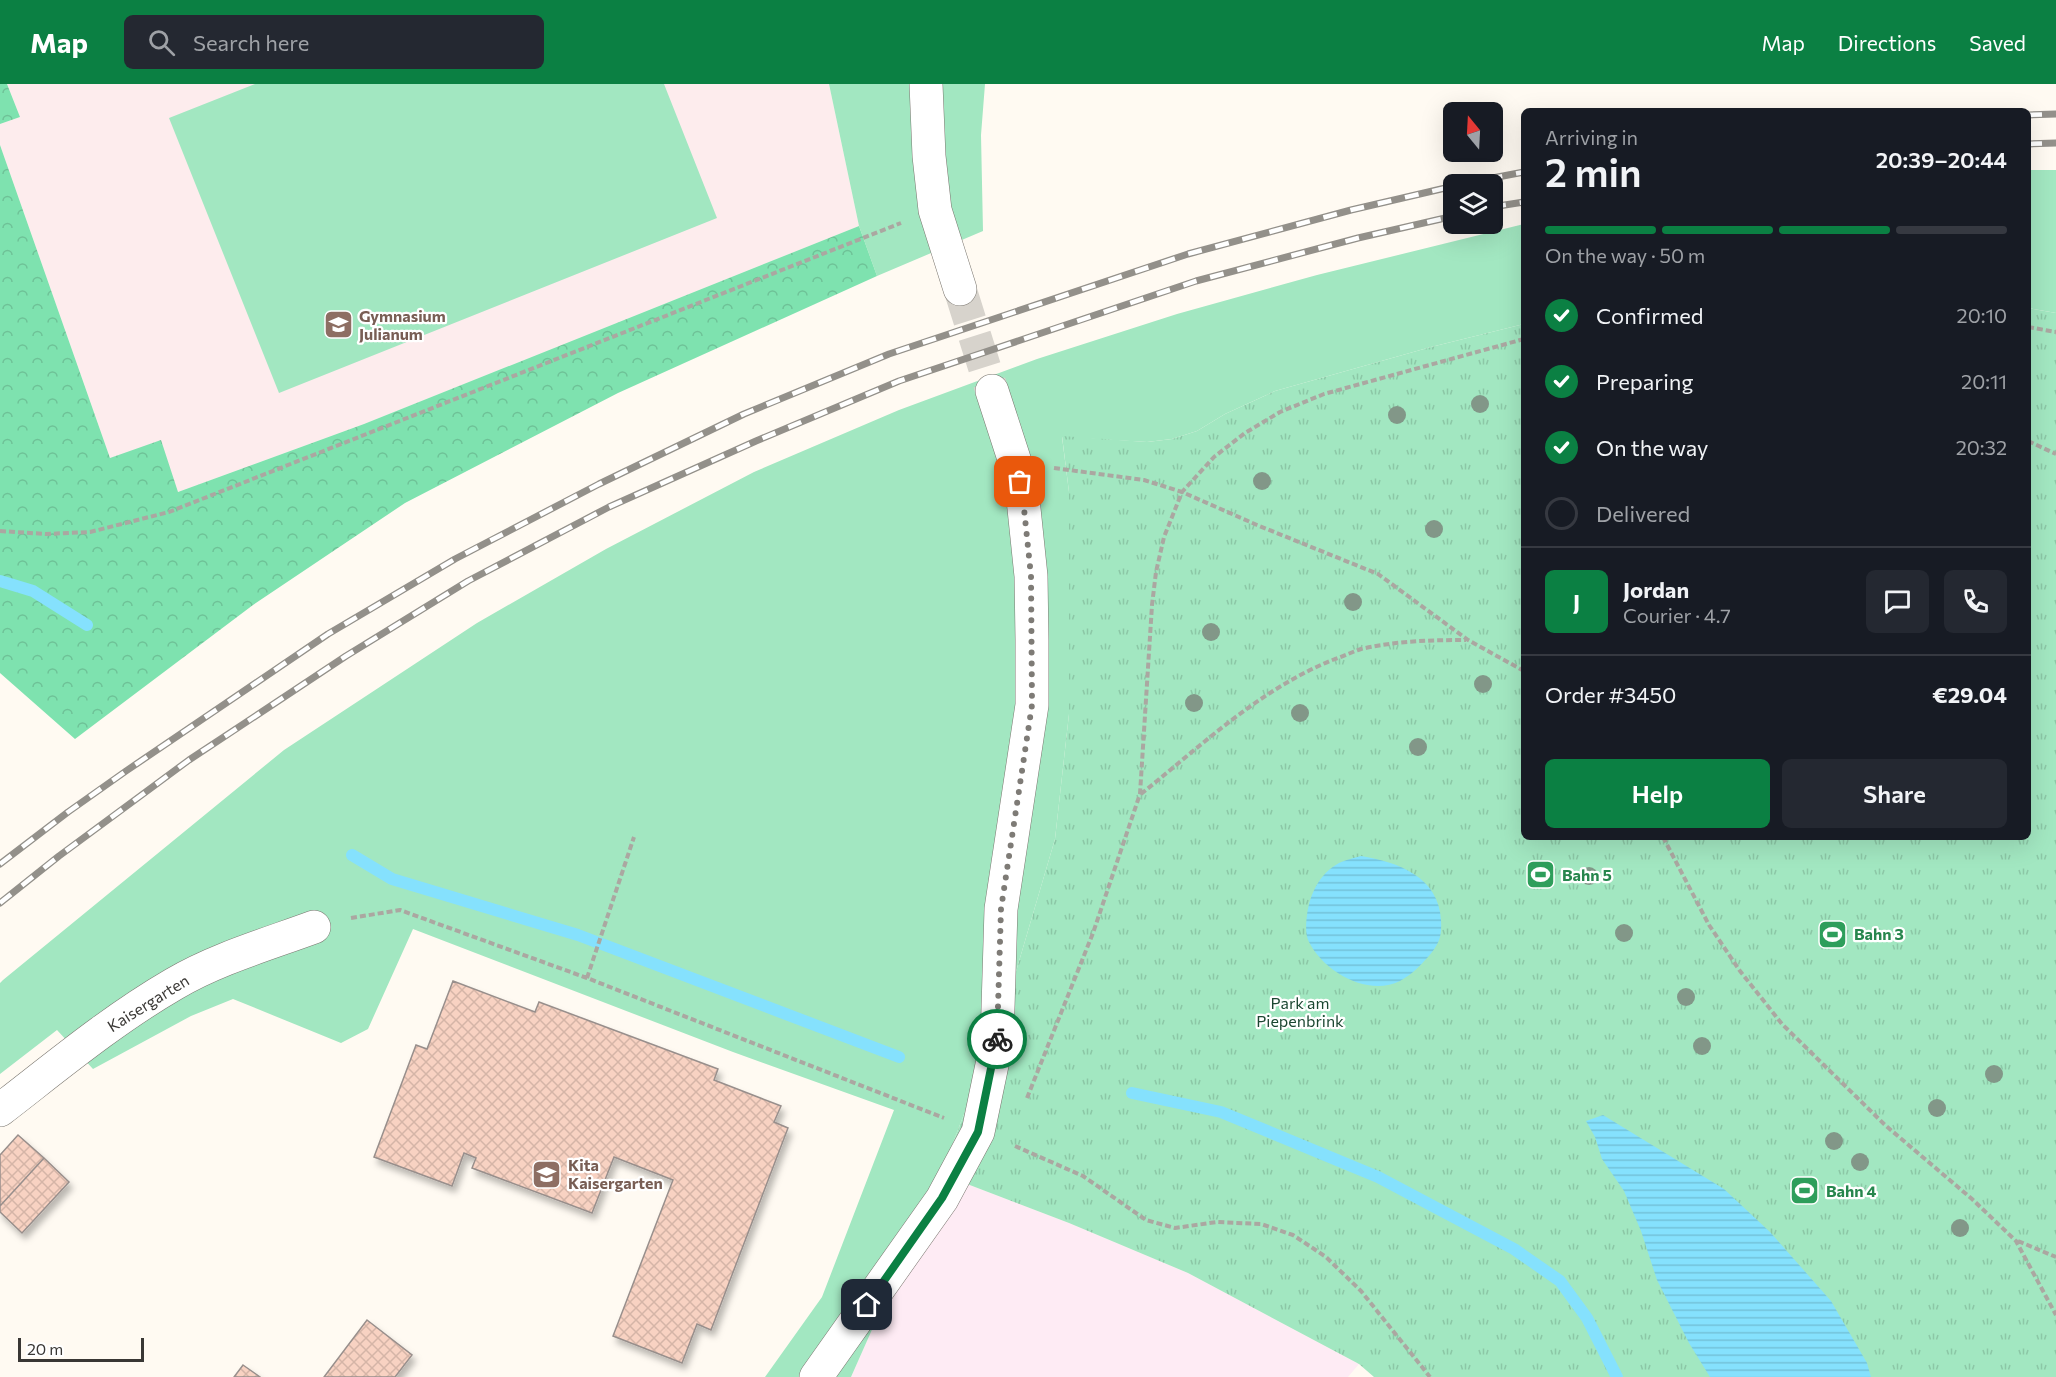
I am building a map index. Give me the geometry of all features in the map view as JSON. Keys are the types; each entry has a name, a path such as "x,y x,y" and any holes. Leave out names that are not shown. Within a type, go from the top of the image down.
{"street":[{"path":"926,84 929,156 935,210 960,290"},
{"path":"816,1377 942,1198 978,1132 997,1041 1001,909 1032,705 1031,576 1023,499 1016,465 992,391"},
{"name":"Kaisergarten","path":"0,1110 114,1022 176,982 228,959 314,927"}],"path":[{"path":"0,531 46,534 90,532 169,512 935,210"},
{"path":"2031,328 2056,332"},
{"path":"1026,1099 1093,933 1140,794 1156,572 1164,537 1182,492 1214,457 1245,433 1280,412 1324,394 1521,340"},
{"path":"2031,442 2056,454"},
{"path":"1016,465 1144,480 1182,492 1378,574 1468,640 1521,668"},
{"path":"1140,794 1262,698 1316,667 1359,650 1400,642 1468,640"},
{"path":"587,978 634,837"},
{"path":"1665,840 1709,925 1740,971 1782,1024 1886,1125 1972,1199 2016,1241 2056,1315"},
{"path":"314,927 365,915 400,910 587,978 978,1132 1083,1176 1146,1220 1175,1228 1217,1222 1261,1224 1293,1234 1326,1257 1361,1291 1430,1377"},
{"path":"2016,1241 2056,1257"}],"shaded area":[{"name":"Gymnasium Julianum","path":"7,84 829,84 859,226 364,424 178,492 110,458 0,145 0,124 20,117"},
{"path":"941,1174 1069,1223 1188,1273 1359,1364 1348,1377 851,1377"}],"green space":[{"path":"0,84 7,84 20,117 0,124"},
{"path":"255,84 664,84 717,218 279,393 169,118"},
{"path":"829,84 985,84 981,135 983,231 877,276 859,226"},
{"path":"0,145 110,458 161,440 178,492 364,424 859,226 877,276 618,393 405,503 253,605 75,739 0,673"},
{"path":"2031,170 2056,170 2056,313 2031,309"},
{"path":"1521,225 1521,325 1431,347 1275,391 1225,414 1197,431 1172,439 1147,442 1062,437 1069,492 1069,714 1055,839 1007,1002 941,1174 851,1377 765,1377 822,1297 894,1110 733,1052 413,929 368,1029 341,1043 233,999 191,1016 93,1069 57,1030 0,1074 0,983 3,980 284,750 477,623 606,549 754,472 899,410 1037,359 1177,314 1317,275 1483,234 1503,234 1503,229"},
{"name":"Park am Piepenbrink","path":"2031,309 2056,313 2056,1377 1374,1377 1359,1364 1188,1273 1069,1223 941,1174 1007,1002 1055,839 1069,714 1069,492 1062,436 1147,442 1172,439 1197,431 1225,414 1275,391 1431,347 1521,325 1521,840 2031,840"}],"water":[{"path":"1361,856 1389,862 1414,874 1425,882 1439,905 1441,931 1435,948 1412,973 1388,985 1361,984 1336,972 1316,953 1307,936 1308,907 1321,879 1339,863"},
{"path":"1603,1115 1724,1189 1770,1232 1831,1301 1867,1363 1871,1377 1710,1377 1689,1343 1657,1280 1641,1231 1624,1191 1602,1159 1595,1137 1586,1121"}],"building":[{"name":"Kita Kaisergarten","path":"453,981 535,1012 539,1002 718,1069 714,1080 781,1106 774,1122 788,1128 711,1330 697,1324 682,1363 613,1336 673,1180 614,1157 592,1213 472,1168 476,1158 464,1153 452,1186 374,1157 416,1045 427,1049"},
{"path":"18,1135 44,1158 0,1206 0,1155"},
{"path":"44,1158 69,1182 22,1233 0,1212 0,1206"},
{"path":"367,1320 412,1355 395,1377 324,1377"},
{"path":"243,1365 260,1377 234,1377"}],"waterway":[{"path":"0,581 33,591 87,625"},
{"path":"352,855 392,879 578,935 899,1057"},
{"path":"1132,1093 1221,1112 1378,1177 1514,1249 1560,1281 1587,1318 1617,1377"}],"tunnel":[{"path":"960,289 992,391"}],"railway":[{"path":"2031,115 2056,114"},
{"path":"2031,144 2056,143"},
{"path":"1503,176 1521,173"},
{"path":"0,864 126,771 328,634 455,559 599,484 744,414 889,354 1188,254 1351,210 1443,189"},
{"path":"1503,205 1521,202"},
{"path":"0,903 59,856 189,760 346,656 468,581 609,507 756,441 899,381 1196,281 1358,238 1443,219"}],"way so far":[{"path":"997,1039 1001,909 1032,705 1031,576 1020,482"}],"place":[{"name":"Gymnasium Julianum","path":"338,325"},
{"name":"Bahn 5","path":"1541,875"},
{"name":"Bahn 3","path":"1833,934"},
{"name":"Kita Kaisergarten","path":"547,1174"},
{"name":"Bahn 4","path":"1805,1191"}],"route":[{"path":"867,1305 942,1198 978,1132 997,1039"}]}
